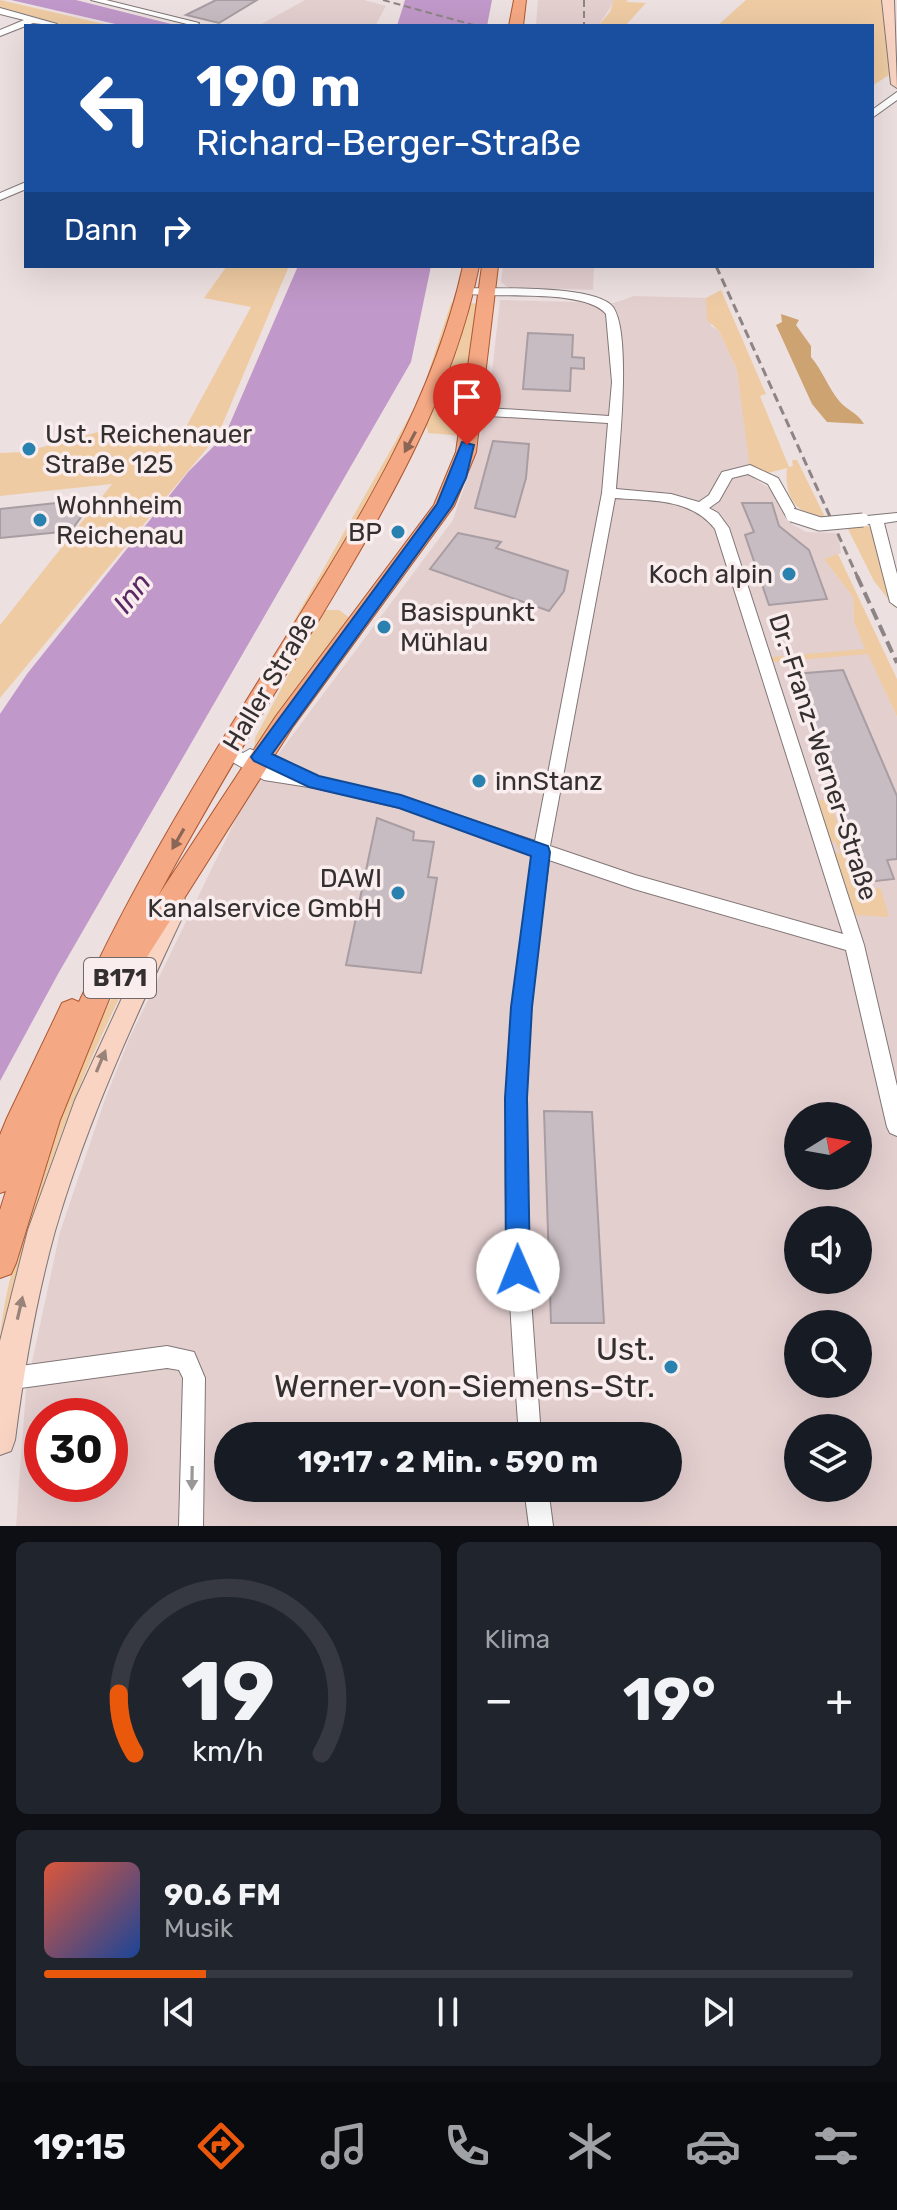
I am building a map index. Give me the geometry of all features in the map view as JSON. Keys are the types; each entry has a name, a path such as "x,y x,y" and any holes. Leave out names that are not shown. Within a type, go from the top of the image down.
{"main road":[{"path":"516,24 520,0"},
{"path":"892,3 897,84"},
{"name":"Haller Straße","path":"0,1263 17,1205 84,1018 147,890 228,752 339,612 444,506 466,452 472,411 476,291 471,268"},
{"name":"Haller Straße","path":"57,1095 127,965 192,868 256,762 339,612 439,385 476,291 489,268"},
{"name":"Haller Straße","path":"0,1440 6,1379 35,1252 79,1116 192,868"},
{"path":"0,1179 17,1128 73,1009 147,890"}],"street":[{"path":"95,0 195,23"},
{"path":"0,11 47,24"},
{"path":"0,33 33,20"},
{"path":"874,113 897,95"},
{"path":"1,197 24,186"},
{"path":"476,291 583,296 607,307 612,314 618,379 609,493 541,852 521,1007 516,1098 518,1270 529,1422"},
{"path":"472,411 617,420"},
{"path":"609,493 677,500 701,507 714,498 727,475 750,469 773,481 792,515 820,524 897,517"},
{"name":"Dr.-Franz-Werner-Straße","path":"701,507 722,528 855,945 897,1127"},
{"path":"870,520 897,602"},
{"path":"228,752 256,762 280,779 315,782 401,802 541,852 742,915 855,945"},
{"path":"6,1379 179,1356 191,1365 194,1378 191,1526"},
{"path":"538,1502 541,1526"}],"shaded area":[{"path":"0,0 104,24 60,24 0,7"},
{"path":"305,0 364,0 386,6 376,24 262,24"},
{"path":"538,0 614,0 599,24 536,24"},
{"path":"614,0 646,3 627,24 600,24 610,12"},
{"path":"746,0 887,0 891,5 889,75 874,85 874,24 719,24"},
{"path":"226,268 288,268 218,435 0,698 0,625 112,484 0,496 0,453 24,452 117,427 180,438 251,307 204,298"},
{"path":"503,268 594,268 593,290 507,287 501,282"},
{"path":"721,290 766,394 760,396 789,467 793,466 792,460 797,460 825,517 806,513 794,502 787,487 787,468 764,474 750,469 737,370 719,331 707,320 706,298"},
{"path":"634,296 706,298 711,326 719,331 737,370 752,477 780,495 792,524 806,532 838,533 841,553 824,559 853,597 854,622 897,717 897,1526 16,1526 24,1417 24,1502 128,1502 128,1398 25,1398 60,1232 129,1039 247,796 453,520 487,418 500,300 614,303"},
{"path":"458,302 426,397 312,599 291,626 420,398 451,303"},
{"path":"471,303 479,304 462,436 428,433 426,423 444,386"},
{"path":"781,314 799,320 796,325 811,346 811,357 832,391 864,424 827,422 812,404 776,325 782,322"},
{"path":"868,526 874,530 895,608 874,581 847,527"},
{"path":"838,554 897,679 897,717 868,654 773,662 771,657 865,649 854,622 853,597 824,559"},
{"path":"323,610 339,610 351,619 254,750 255,738"},
{"path":"829,799 848,853 840,852 835,842 831,842 818,800"},
{"path":"834,851 849,856 862,886 881,889 889,917 855,915"},
{"path":"141,956 95,1049 57,1145 26,1243 0,1343 15,1259 51,1141 97,1027 120,984"}],"water":[{"path":"11,0 76,0 171,24 115,24"},
{"path":"405,0 492,0 487,24 398,24"},
{"name":"Inn","path":"297,268 431,268 411,362 58,974 0,1081 0,714 27,674 189,471 225,435"}],"building":[{"path":"216,0 257,0 219,23 186,15"},
{"path":"528,333 573,335 572,357 584,358 584,369 571,368 570,391 523,389"},
{"path":"493,441 529,444 526,478 515,517 475,508"},
{"name":"Wohnheim Reichenau","path":"94,499 71,531 0,538 0,509"},
{"name":"Koch alpin","path":"742,503 772,503 779,526 809,550 827,599 769,605 745,535 754,532"},
{"path":"458,533 501,542 496,548 568,571 564,591 549,611 430,569"},
{"path":"843,670 897,796 897,859 887,860 894,879 867,882 824,777 834,777 794,674"},
{"name":"DAWI Kanalservice GmbH","path":"377,818 414,832 413,840 434,842 428,877 437,878 421,973 346,965"},
{"path":"544,1111 592,1112 604,1323 551,1323"}],"railway":[{"path":"383,0 470,24"},
{"path":"584,0 584,24"},
{"path":"717,268 858,578"},
{"path":"857,576 897,663"}],"place":[{"name":"Ust. Reichenauer Straße 125","path":"29,449"},
{"name":"Wohnheim Reichenau","path":"40,520"},
{"name":"BP","path":"398,532"},
{"name":"Koch alpin","path":"789,574"},
{"name":"Basispunkt Mühlau","path":"384,627"},
{"name":"innStanz","path":"479,781"},
{"name":"DAWI Kanalservice GmbH","path":"398,893"},
{"name":"Ust. Werner-von-Siemens-Str.","path":"671,1367"}],"route":[{"path":"467,445 458,478 444,506 260,757 315,782 401,802 541,852 521,1007 516,1098 518,1270"}]}
